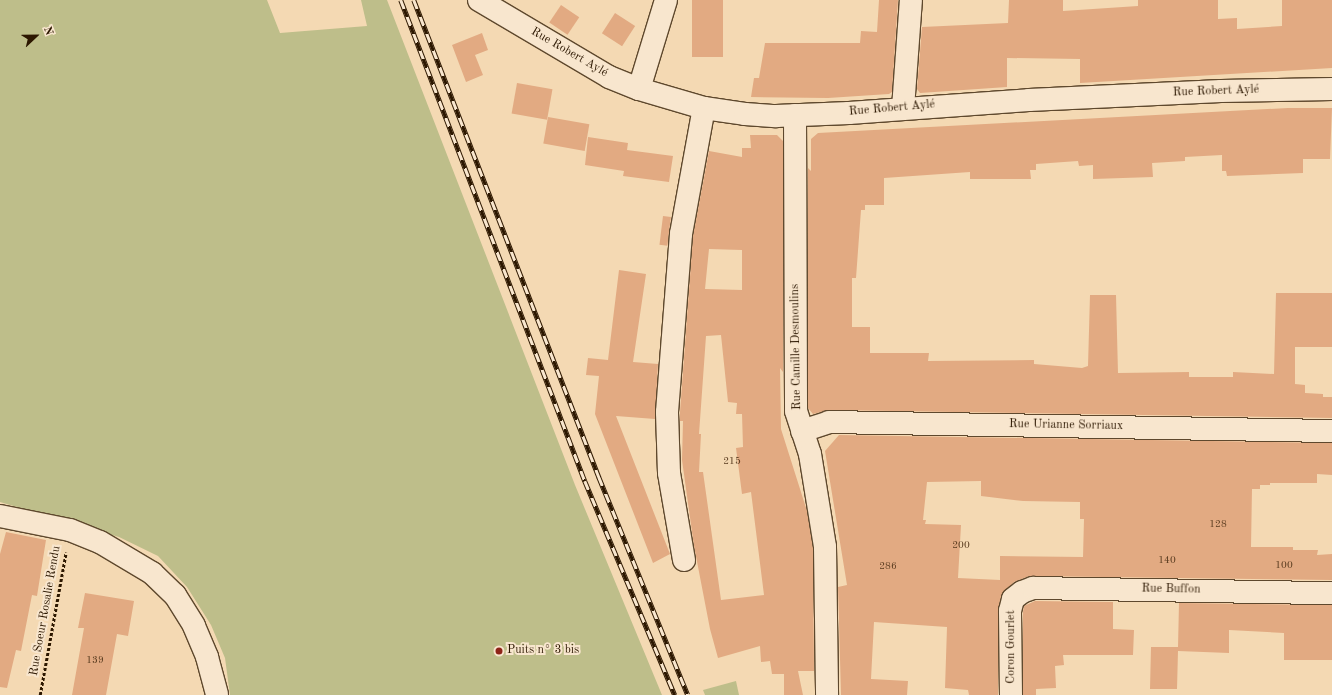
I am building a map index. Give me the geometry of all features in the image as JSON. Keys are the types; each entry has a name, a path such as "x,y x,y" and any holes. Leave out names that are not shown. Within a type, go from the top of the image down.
{"street":[{"name":"Rue Robert Aylé","path":"479,0 609,77 639,89 704,108 744,114 795,115 1221,91 1332,89"},
{"path":"639,89 666,0"},
{"path":"903,108 911,0"},
{"path":"684,560 669,474 667,412 681,234 704,108"},
{"name":"Rue Camille Desmoulins","path":"795,115 796,411 820,506 825,547 827,695"},
{"name":"Rue Urianne Sorriaux","path":"802,431 828,422 1332,432"},
{"path":"0,516 70,530 126,555 152,573 175,595 194,626 207,657 217,695"},
{"name":"Rue Buffon","path":"1013,599 1022,592 1033,588 1332,593"},
{"name":"Coron Gourlet","path":"1012,695 1010,611 1013,599"}],"path":[{"name":"Rue Soeur Rosalie Rendu","path":"40,695 70,530"}],"green space":[{"path":"0,0 267,0 280,33 367,26 361,0 387,0 575,485 662,695 230,695 225,658 211,625 187,587 158,556 119,537 0,502"},
{"path":"736,681 739,695 705,695 703,690"}],"building":[{"path":"692,0 723,0 723,57 692,57"},
{"path":"879,0 898,0 892,92 889,94 828,98 751,97 754,78 759,78 765,43 860,43 861,31 877,32"},
{"path":"1009,0 1063,0 1063,11 1138,6 1138,0 1218,0 1218,19 1237,18 1237,29 1282,26 1282,0 1332,0 1332,68 1080,83 1080,59 1007,58 1007,87 920,93 917,89 922,27 1008,23"},
{"path":"561,5 579,17 567,35 549,22"},
{"path":"615,13 635,26 622,46 602,33"},
{"path":"482,33 488,50 475,55 483,75 466,82 452,45"},
{"path":"517,83 552,89 547,120 512,114"},
{"path":"1288,108 1332,108 1330,159 1303,159 1303,173 1227,176 1226,171 1222,171 1222,155 1185,157 1185,161 1152,163 1153,177 1093,179 1093,165 1079,166 1078,161 1036,164 1036,170 1030,170 1031,179 970,179 970,172 884,178 884,205 865,205 865,210 861,210 856,278 852,278 852,327 870,327 870,353 929,353 928,361 1034,360 1034,364 1082,368 1088,366 1090,295 1116,295 1118,373 1189,372 1189,377 1233,377 1233,372 1274,374 1276,293 1332,293 1332,347 1295,347 1295,384 1305,385 1305,393 1323,394 1323,397 1332,397 1332,418 829,410 813,414 808,408 808,168 811,171 811,139 818,133"},
{"path":"548,117 589,124 585,151 543,144"},
{"path":"750,135 777,135 783,141 783,372 780,368 781,429 807,511 813,548 814,671 798,671 803,695 784,695 784,674 772,674 770,661 761,662 760,646 718,658 710,629 694,546 682,460 683,421 680,421 680,412 693,236 709,151 742,157 742,148 751,148","holes":["709,249 742,250 742,290 705,289","721,335 728,402 737,403 736,414 742,414 743,447 736,448 742,494 751,492 764,595 721,600 703,472 699,472 701,434 699,434 706,336"]},
{"path":"588,137 628,143 627,150 673,156 669,182 623,176 624,171 585,165"},
{"path":"663,216 671,217 667,246 659,245"},
{"path":"619,270 646,274 633,362 658,364 655,419 616,416 670,554 653,563 595,414 599,376 586,375 588,358 608,360"},
{"path":"839,435 1332,443 1332,475 1317,474 1317,483 1270,483 1270,485 1260,485 1260,489 1252,489 1251,547 1293,547 1293,550 1318,550 1317,555 1332,554 1332,580 1029,576 1014,582 1001,596 998,611 998,695 969,695 968,690 945,688 947,627 874,622 871,679 908,681 907,695 841,695 838,587 847,585 825,451","holes":["981,481 981,496 1023,501 1080,502 1080,519 1084,519 1083,557 1000,556 1000,580 958,578 961,525 925,524 926,520 923,520 927,482"]},
{"path":"6,532 46,540 37,596 32,595 21,651 16,650 7,688 0,687 0,554"},
{"path":"85,593 134,601 128,636 117,634 106,695 72,695 84,628 78,628"},
{"path":"1035,601 1113,602 1113,629 1134,630 1133,655 1063,655 1064,665 1055,666 1056,688 1036,689 1036,695 1023,695 1023,612 1024,606"},
{"path":"1179,603 1332,605 1332,660 1284,660 1284,633 1229,630 1229,653 1178,651 1177,689 1150,689 1151,647 1178,647"}],"railway":[{"path":"401,0 585,481 675,695"},
{"path":"414,0 599,477 688,695"}],"place":[{"name":"Puits n° 3 bis","path":"499,651"}]}
